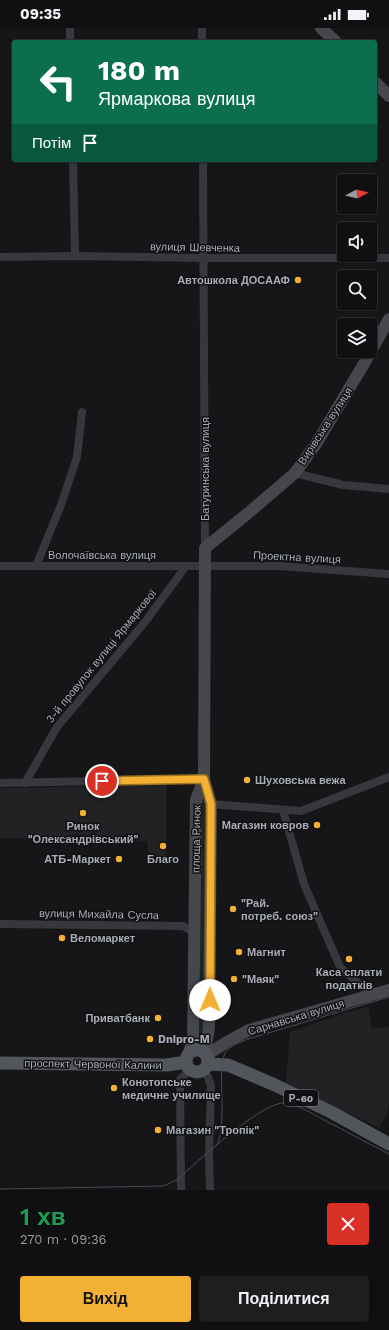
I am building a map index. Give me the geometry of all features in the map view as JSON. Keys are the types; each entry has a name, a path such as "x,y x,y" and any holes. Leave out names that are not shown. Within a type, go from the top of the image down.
{"main road":[{"path":"321,28 334,40"},
{"path":"377,84 389,96"},
{"name":"Вирівська вулиця","path":"205,548 295,473 316,444 362,368 389,319"},
{"name":"Батуринська вулиця","path":"204,779 205,548"},
{"name":"площа Ринок","path":"198,1061 209,1028 211,804 204,779"},
{"name":"площа Ринок","path":"198,1061 193,1036 196,800 204,779"},
{"name":"Сарнавська вулиця","path":"198,1061 250,1030 389,990"},
{"name":"проспект Червоної Калини","path":"0,1063 167,1065 198,1061"},
{"name":"Р-60","path":"198,1061 228,1065 275,1084 389,1144"}],"street":[{"path":"70,28 70,40"},
{"path":"202,28 202,40"},
{"path":"73,162 75,256"},
{"name":"Батуринська вулиця","path":"203,162 205,548"},
{"name":"вулиця Шевченка","path":"0,257 389,258"},
{"path":"36,566 61,504 77,457 82,412"},
{"path":"295,473 343,485 389,489"},
{"name":"Волочаївська вулиця","path":"0,566 204,566"},
{"name":"3-й провулок вулиці Ярмаркової","path":"25,783 57,727 145,622 186,566"},
{"name":"Проектна вулиця","path":"204,566 279,566 389,574"},
{"path":"211,804 300,811 389,777"},
{"path":"0,783 204,779"},
{"path":"283,810 304,884 340,967 371,995"},
{"name":"вулиця Михайла Сусла","path":"0,924 183,926 195,934"},
{"path":"181,1190 180,1080 198,1061 208,1077 211,1086 209,1158 210,1190"}],"shaded area":[{"name":"Ринок \"Олександрівський\"","path":"166,785 166,862 150,863 147,841 0,838 0,788"},
{"path":"201,800 207,800 204,1031 199,1033"},
{"path":"368,1007 372,1029 389,1027 389,1101 387,1114 379,1128 286,1083 290,1032 348,1012"}],"tram line":[{"path":"216,1146 219,1140 222,1120 222,1066 224,1055 229,1048 248,1039 389,997"},
{"path":"0,1189 163,1186 177,1180 213,1148 246,1122 275,1105 285,1103 295,1105 389,1154"}],"place":[{"name":"Автошкола ДОСААФ","path":"298,280"},
{"name":"Шуховська вежа","path":"247,780"},
{"name":"Ринок \"Олександрівський\"","path":"83,813"},
{"name":"Магазин ковров","path":"317,825"},
{"name":"Благо","path":"163,846"},
{"name":"АТБ-Маркет","path":"119,859"},
{"name":"\"Рай. потреб. союз\"","path":"233,909"},
{"name":"Веломаркет","path":"62,938"},
{"name":"Магнит","path":"239,952"},
{"name":"Каса сплати податків","path":"349,959"},
{"name":"\"Маяк\"","path":"234,979"},
{"name":"Приватбанк","path":"158,1018"},
{"name":"Dnipro-M","path":"150,1039"},
{"name":"Конотопське медичне училище","path":"114,1088"},
{"name":"Магазин \"Тропік\"","path":"158,1130"}],"route":[{"path":"102,781 204,779 211,804 210,1000"}]}
